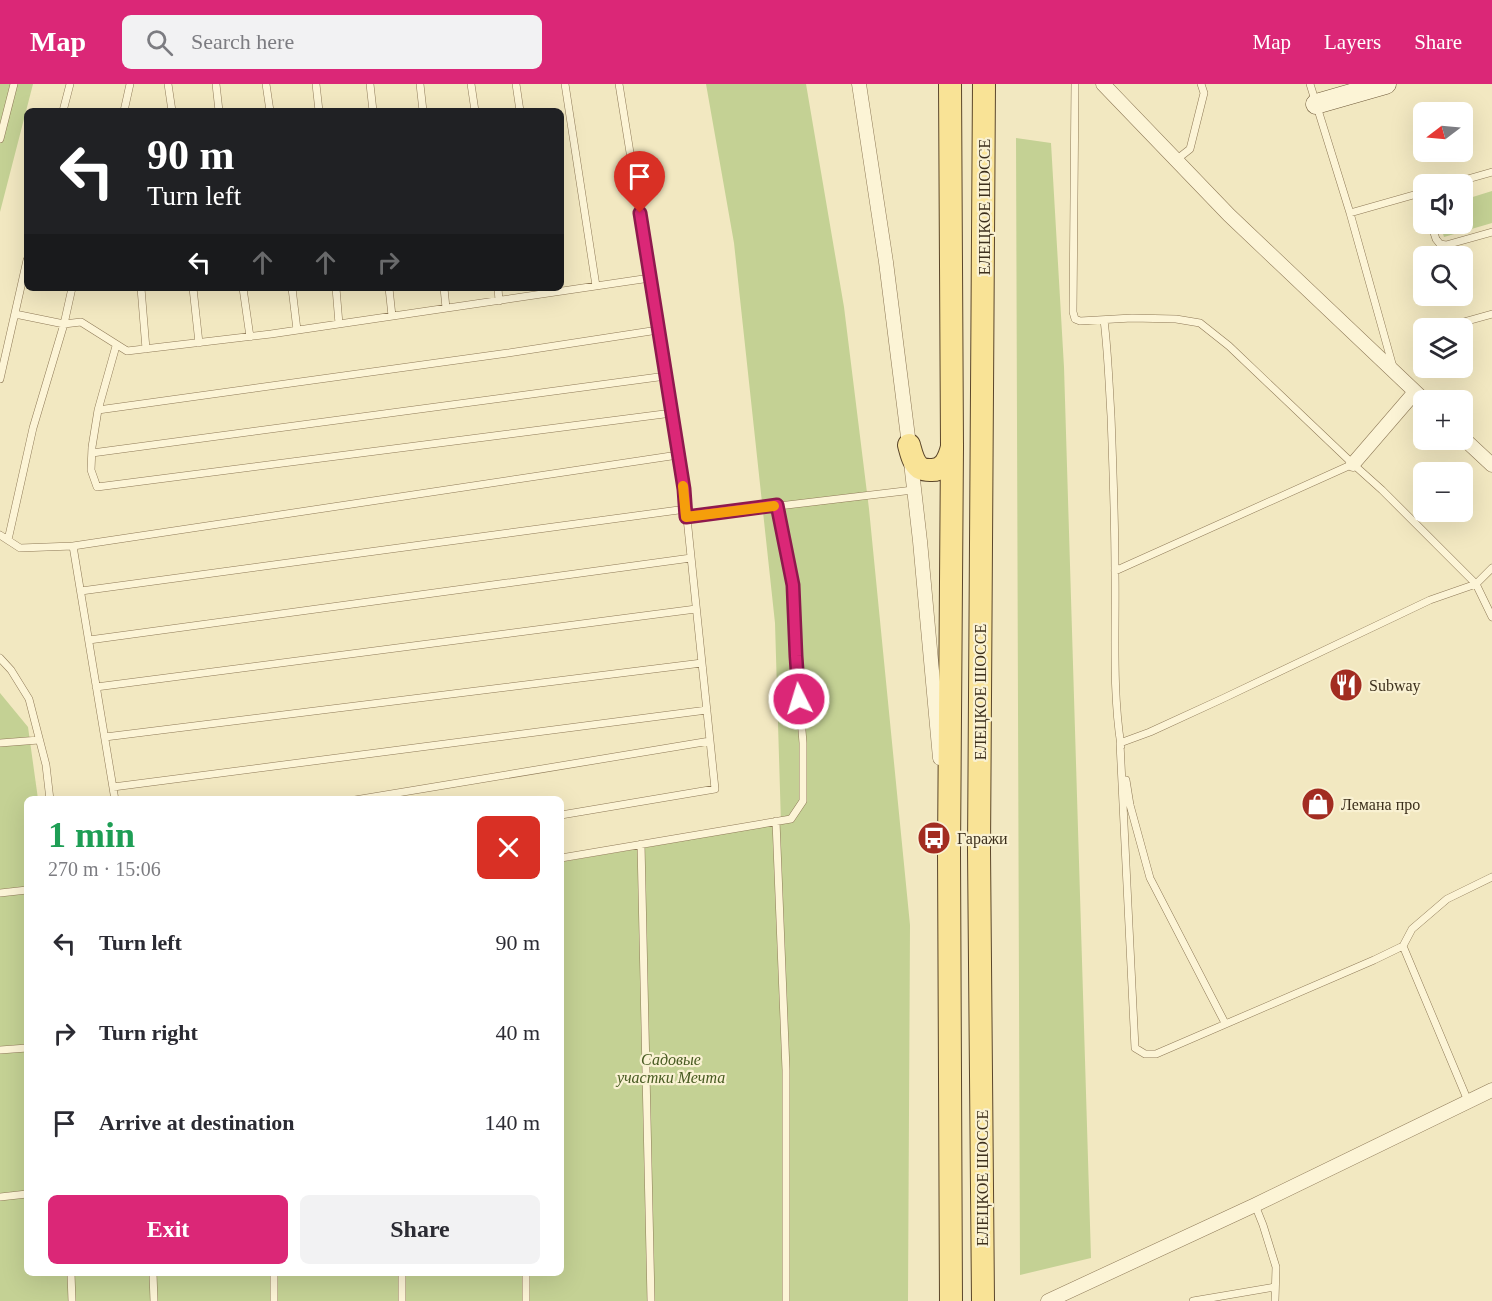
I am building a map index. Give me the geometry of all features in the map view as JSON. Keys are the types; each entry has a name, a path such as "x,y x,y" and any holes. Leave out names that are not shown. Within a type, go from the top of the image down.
{"main road":[{"name":"ЕЛЕЦКОЕ ШОССЕ","path":"950,84 951,1301"},
{"name":"ЕЛЕЦКОЕ ШОССЕ","path":"983,1301 979,838 984,84"},
{"path":"909,445 914,461 920,468 927,471 938,470 945,465 952,447"}],"street":[{"path":"859,84 886,262 909,445 949,852"},
{"path":"1103,84 1228,215 1413,390"},
{"path":"1316,104 1386,84"},
{"path":"1353,464 1413,403"},
{"path":"1473,447 1492,465"},
{"path":"1048,1301 1255,1205 1492,1090"}],"lane":[{"path":"0,139 14,84"},
{"path":"64,108 70,84"},
{"path":"125,108 130,84"},
{"path":"168,84 172,108"},
{"path":"216,84 219,108"},
{"path":"266,84 270,108"},
{"path":"316,84 319,108"},
{"path":"370,84 373,108"},
{"path":"420,84 423,108"},
{"path":"471,84 475,108"},
{"path":"516,84 520,108"},
{"path":"566,84 596,286"},
{"path":"564,814 715,789 686,513 619,84"},
{"path":"1075,84 1073,312 1075,319 1080,321 1132,318 1176,319 1200,323 1229,346 1382,490 1476,584 1492,617"},
{"path":"1176,160 1190,149 1204,93 1202,84"},
{"path":"1310,84 1350,213 1395,373"},
{"path":"1473,177 1492,172"},
{"path":"1350,213 1413,197"},
{"path":"1434,234 1440,244 1446,245 1492,232"},
{"path":"0,379 24,274"},
{"path":"564,289 650,278"},
{"path":"8,540 33,428 64,324 71,291"},
{"path":"141,291 146,349"},
{"path":"193,291 199,343"},
{"path":"243,291 250,337"},
{"path":"292,291 297,330"},
{"path":"336,291 339,324"},
{"path":"389,291 392,316"},
{"path":"444,291 446,308"},
{"path":"498,291 499,301"},
{"path":"15,314 64,324 81,322 126,351 250,337 499,301 549,291"},
{"path":"1473,319 1492,314"},
{"path":"1104,320 1107,345 1116,571 1115,653 1135,1047 1145,1054 1156,1054 1374,960 1403,946 1412,929 1447,899 1492,877"},
{"path":"98,410 658,330"},
{"path":"116,345 98,410 92,453 91,470 97,487 672,413"},
{"path":"92,453 666,376"},
{"path":"0,535 20,548 73,546 678,455"},
{"path":"1116,571 1353,464"},
{"path":"81,591 686,513 914,490"},
{"path":"564,857 791,819 803,801 803,743 793,585 777,505"},
{"path":"73,546 114,796"},
{"path":"89,640 691,558"},
{"path":"1120,743 1150,732 1242,690 1430,600 1476,584 1492,568"},
{"path":"96,687 696,609"},
{"path":"0,658 11,670 29,699 46,765 50,796"},
{"path":"105,737 702,663"},
{"path":"112,787 706,710"},
{"path":"0,743 39,740"},
{"path":"379,796 710,741"},
{"path":"1120,743 1130,805 1150,878 1225,1023"},
{"path":"776,821 786,1070 786,1301"},
{"path":"641,844 651,1301"},
{"path":"0,893 24,891"},
{"path":"1403,946 1468,1101"},
{"path":"0,1050 24,1048"},
{"path":"0,1197 24,1194"},
{"path":"1255,1205 1276,1267 1275,1301"},
{"path":"71,1276 72,1301"},
{"path":"153,1276 154,1301"},
{"path":"274,1276 274,1301"},
{"path":"402,1276 402,1301"},
{"path":"526,1276 526,1301"},
{"path":"1193,1301 1275,1287"}],"green space":[{"path":"0,84 33,84 27,108 24,108 24,119 0,212"},
{"name":"Садовые участки Мечта","path":"706,84 806,84 844,307 869,509 910,925 908,1301 0,1301 0,693 28,727 38,796 24,796 24,1276 564,1276 564,861 781,824 775,623 734,243"},
{"path":"1016,138 1051,143 1064,367 1091,1258 1020,1275"},
{"path":"1492,191 1492,223 1473,229 1473,197"}],"slow traffic":[{"path":"683,486 686,517 774,506"}],"place":[{"name":"Subway","path":"1346,685"},
{"name":"Лемана про","path":"1318,804"},
{"name":"Гаражи","path":"934,838"}],"route":[{"path":"640,213 684,489 686,517 777,505 793,585 799,699"}]}
